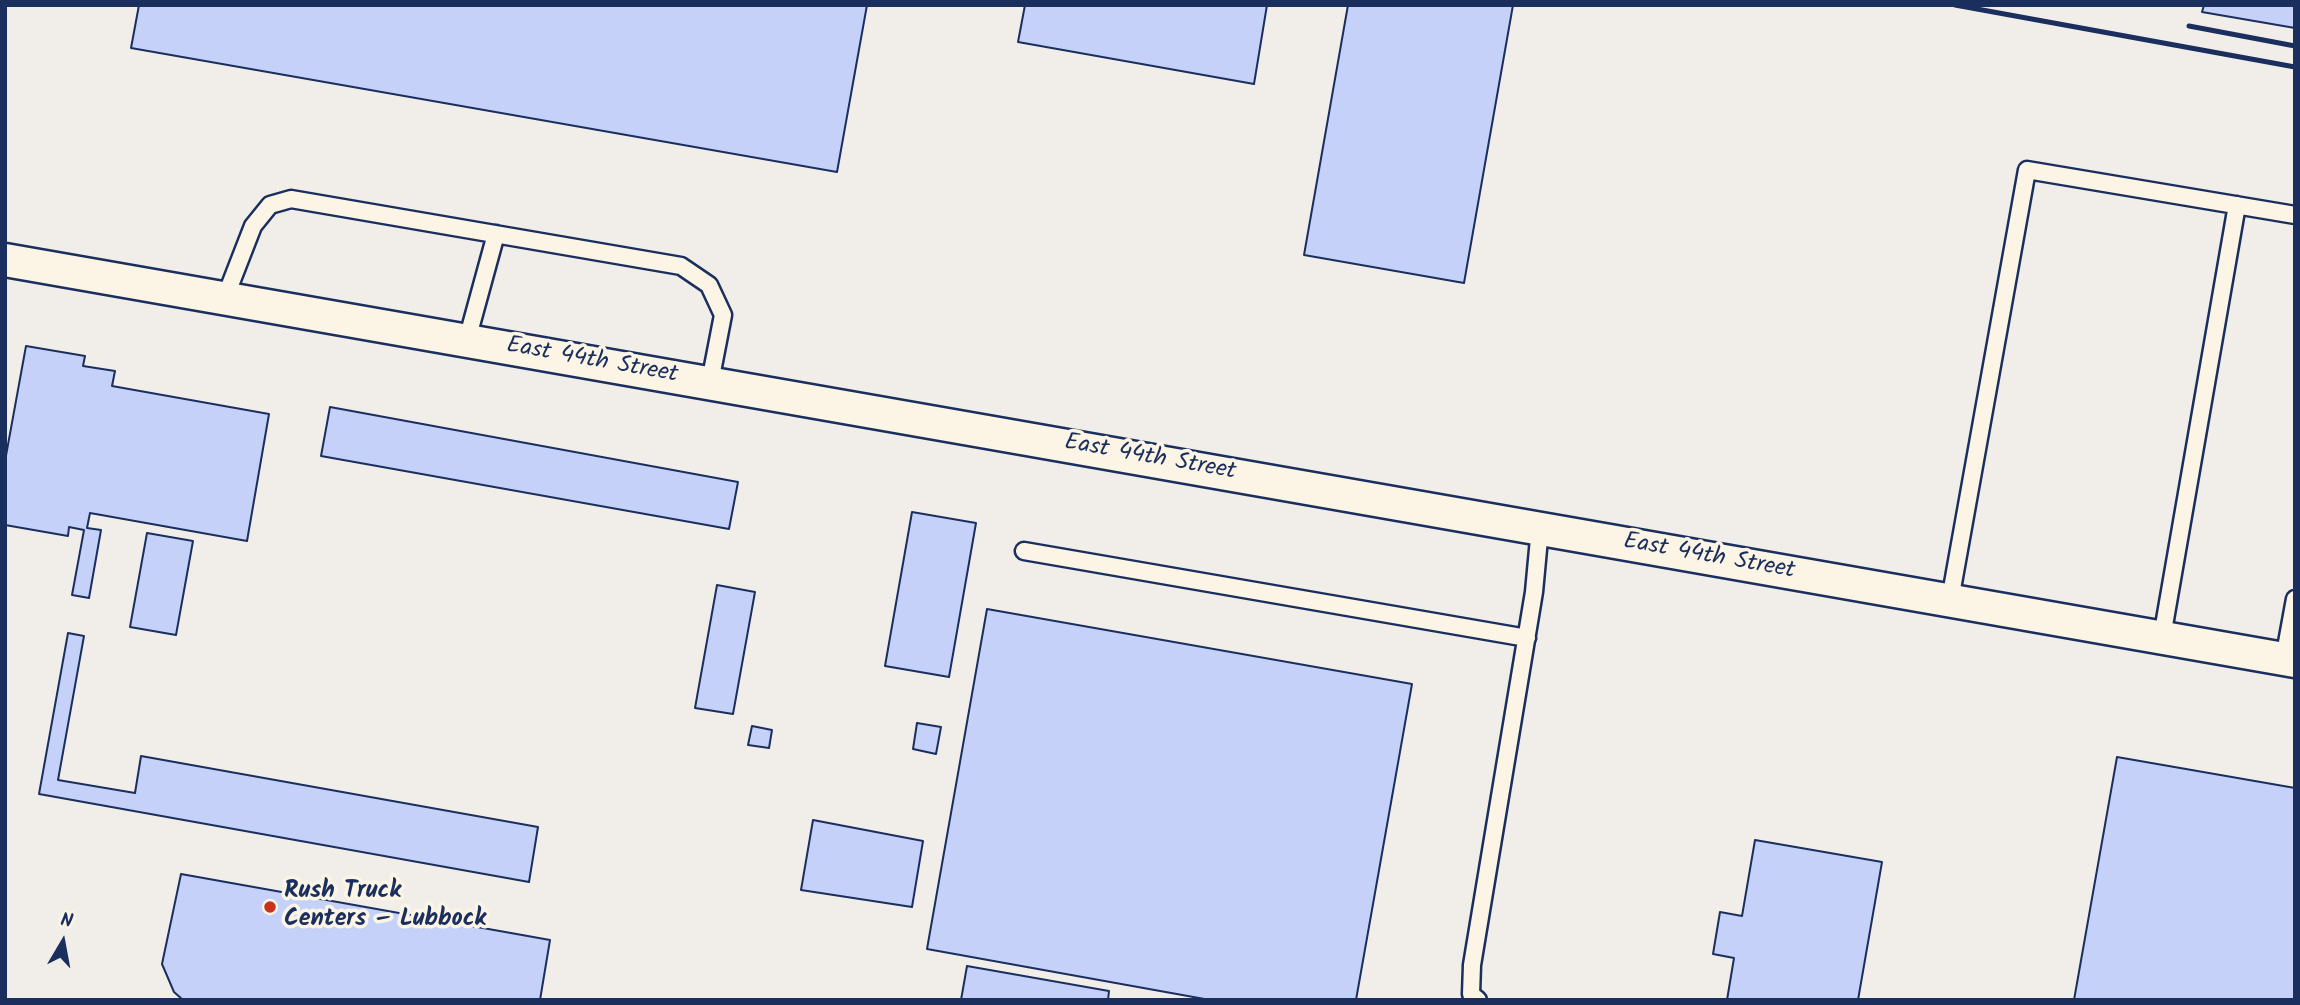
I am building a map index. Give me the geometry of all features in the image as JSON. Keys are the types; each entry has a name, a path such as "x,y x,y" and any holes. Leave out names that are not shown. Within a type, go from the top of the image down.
{"street":[{"name":"East 44th Street","path":"5,260 2289,660"}],"lane":[{"path":"1950,600 2027,170 2295,215"},
{"path":"225,298 253,226 270,205 291,199 681,266 709,285 723,315 710,382"},
{"path":"2162,637 2237,205"},
{"path":"467,340 496,234"},
{"path":"1478,1000 1471,994 1472,965 1527,638 1540,528"},
{"path":"1024,551 1527,638"},
{"path":"2289,660 2295,598"}],"building":[{"path":"139,5 867,5 837,172 131,48"},
{"path":"1025,5 1267,5 1254,84 1018,42"},
{"path":"1348,5 1513,5 1464,283 1304,255"},
{"path":"2204,5 2295,5 2295,28 2202,12"},
{"path":"26,346 85,356 83,366 115,371 112,386 269,414 247,541 90,513 87,528 101,530 89,598 72,595 84,530 69,527 68,536 5,525 5,461"},
{"path":"330,407 738,482 729,529 321,456"},
{"path":"912,512 976,523 949,677 885,666"},
{"path":"147,533 193,541 176,635 130,627"},
{"path":"717,585 755,592 733,714 695,708"},
{"path":"987,609 1412,684 1356,1000 1210,1000 927,949"},
{"path":"68,633 84,636 58,780 135,793 141,756 538,827 529,882 39,794"},
{"path":"917,723 941,727 936,754 913,749"},
{"path":"752,726 772,730 769,748 748,745"},
{"path":"2117,757 2295,788 2295,1000 2074,1000"},
{"path":"813,820 923,841 912,907 801,890"},
{"path":"1755,840 1882,862 1858,1000 1727,1000 1734,958 1713,954 1720,912 1742,916"},
{"name":"Rush Truck Centers – Lubbock","path":"181,874 550,940 540,1000 183,1000 174,992 162,964"},
{"path":"967,966 1109,991 1108,1000 961,1000"}],"railway":[{"path":"1955,5 2295,67"},
{"path":"2189,26 2295,46"}],"place":[{"name":"Rush Truck Centers – Lubbock","path":"270,907"}]}
